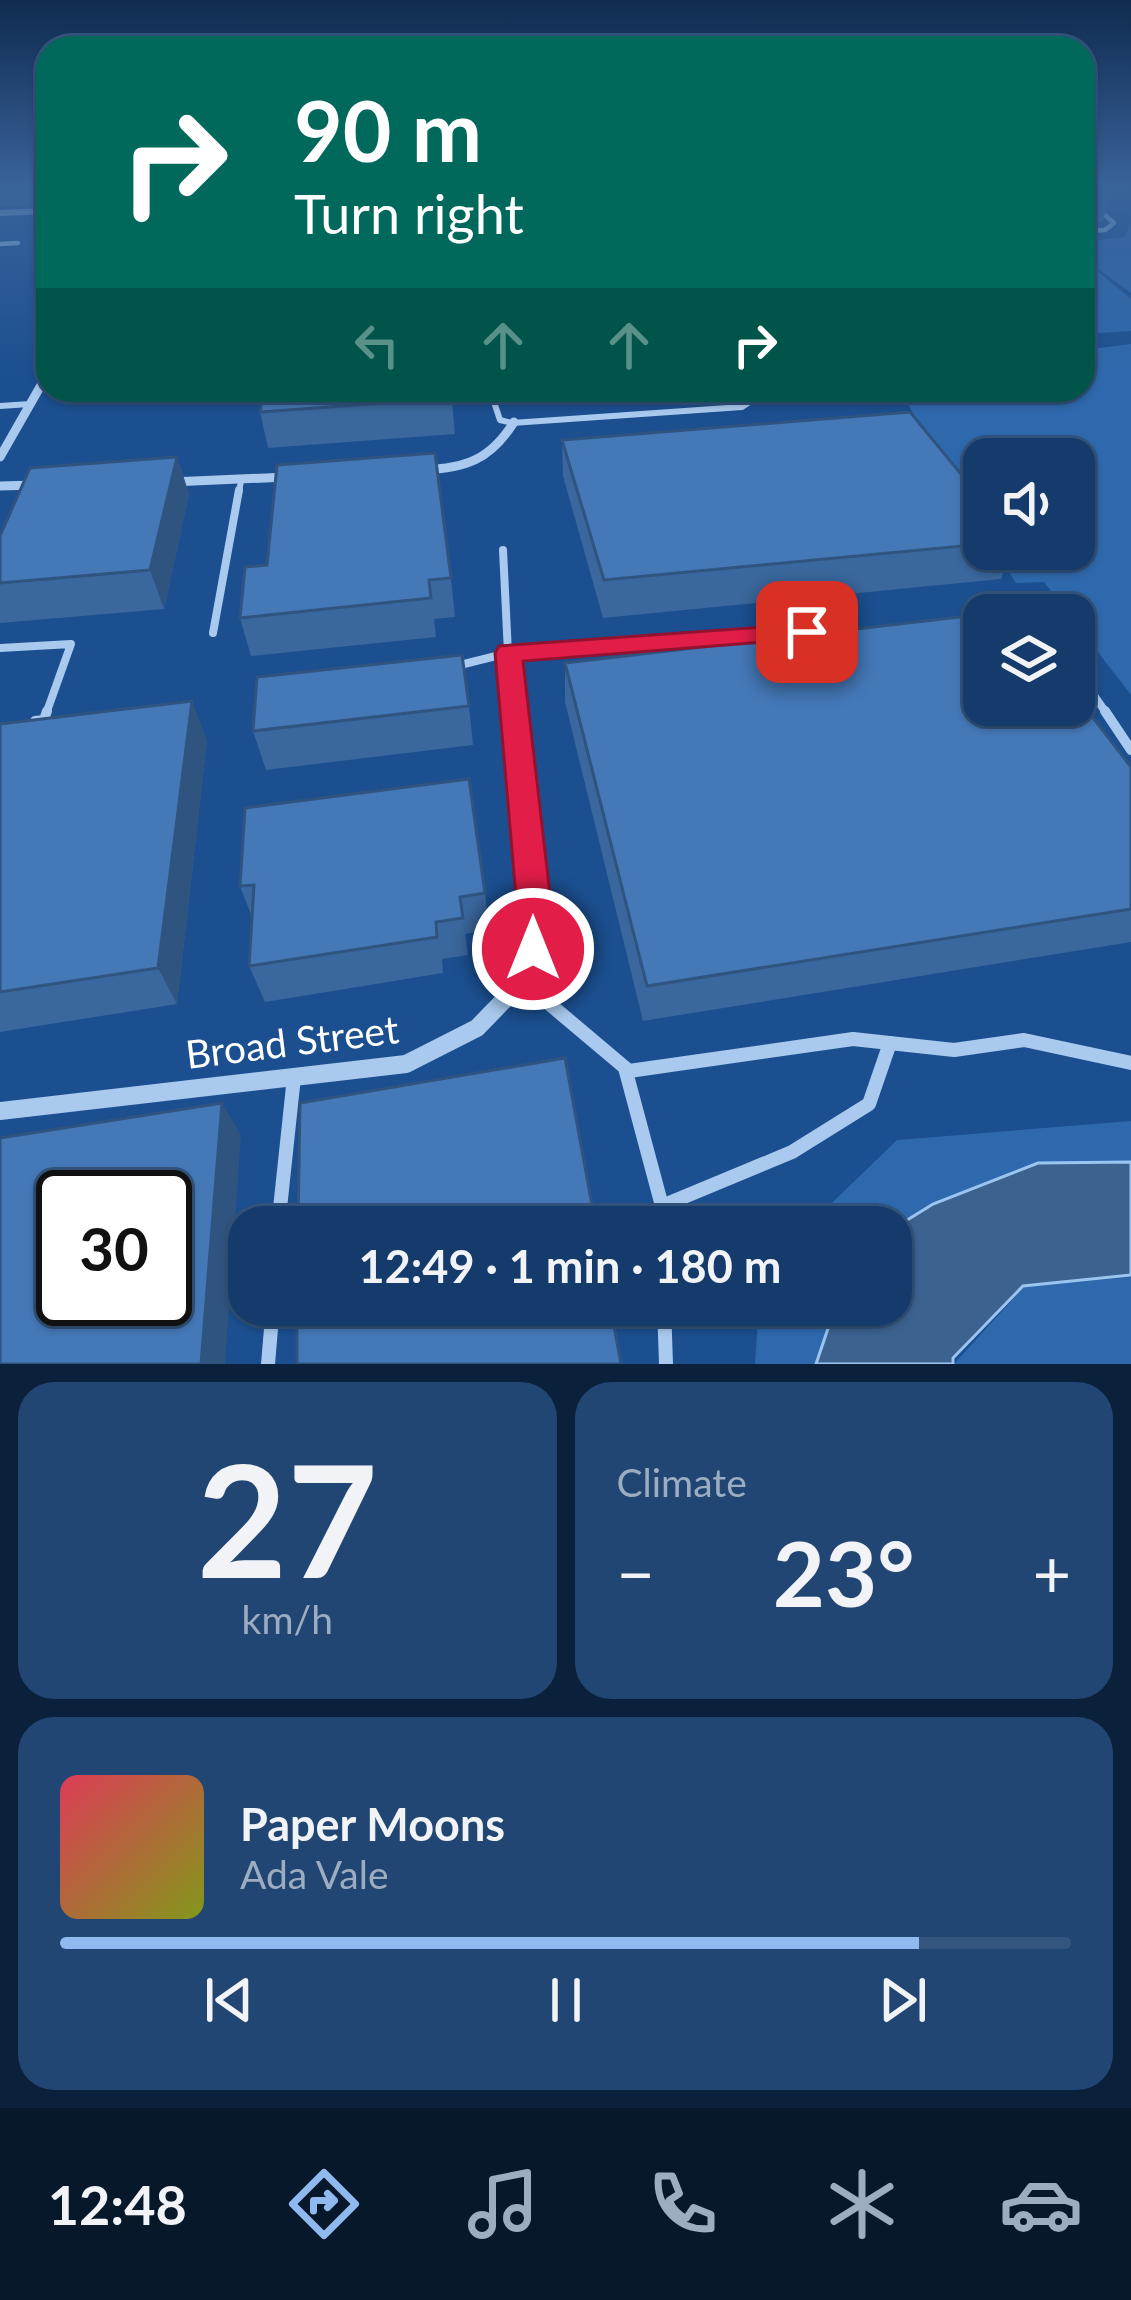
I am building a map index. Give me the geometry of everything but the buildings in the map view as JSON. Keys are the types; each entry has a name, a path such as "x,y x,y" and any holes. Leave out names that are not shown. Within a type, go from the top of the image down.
{"street":[{"path":"0,457 36,394"},
{"path":"419,470 472,468 501,445 514,422"},
{"path":"153,482 296,477"},
{"path":"0,487 44,485"},
{"name":"Broad Street","path":"0,1111 406,1064 442,1052 476,1032 521,980 533,949 536,920 508,653"}],"lane":[{"path":"495,402 500,420 514,422 742,407 749,402"},
{"path":"0,406 30,404"},
{"path":"213,633 241,479"},
{"path":"503,550 508,653"},
{"path":"433,672 508,653 875,629"},
{"path":"0,648 71,644 44,720 22,722"},
{"path":"1095,698 1131,750"},
{"path":"521,980 628,1071 853,1039 954,1050 1024,1040 1131,1063"},
{"path":"625,1068 662,1206 792,1152 869,1104 890,1043"},
{"path":"280,1206 294,1077"},
{"path":"268,1364 271,1326"},
{"path":"665,1326 666,1364"}],"shaded area":[{"path":"1095,251 1131,251 1131,293 1095,267"},
{"path":"1095,268 1131,299 1131,331 1095,333"},
{"path":"1131,344 1131,695 1095,648 1095,594 1053,594 1044,582 1016,583 1008,570 1095,570 1095,438 963,438 963,495 906,402 1095,402 1095,348"},
{"path":"1131,1121 1131,1162 1038,1163 933,1204 912,1217 912,1206 829,1206 897,1140"},
{"path":"1131,1162 1131,1275 1023,1286 953,1358 953,1364 816,1364 829,1326 912,1326 912,1217 933,1204 1038,1163"},
{"path":"1131,1277 1131,1364 954,1364 1024,1287"},
{"path":"758,1326 829,1326 816,1364 755,1364"}],"route":[{"path":"533,949 536,920 508,653 807,632"}]}
